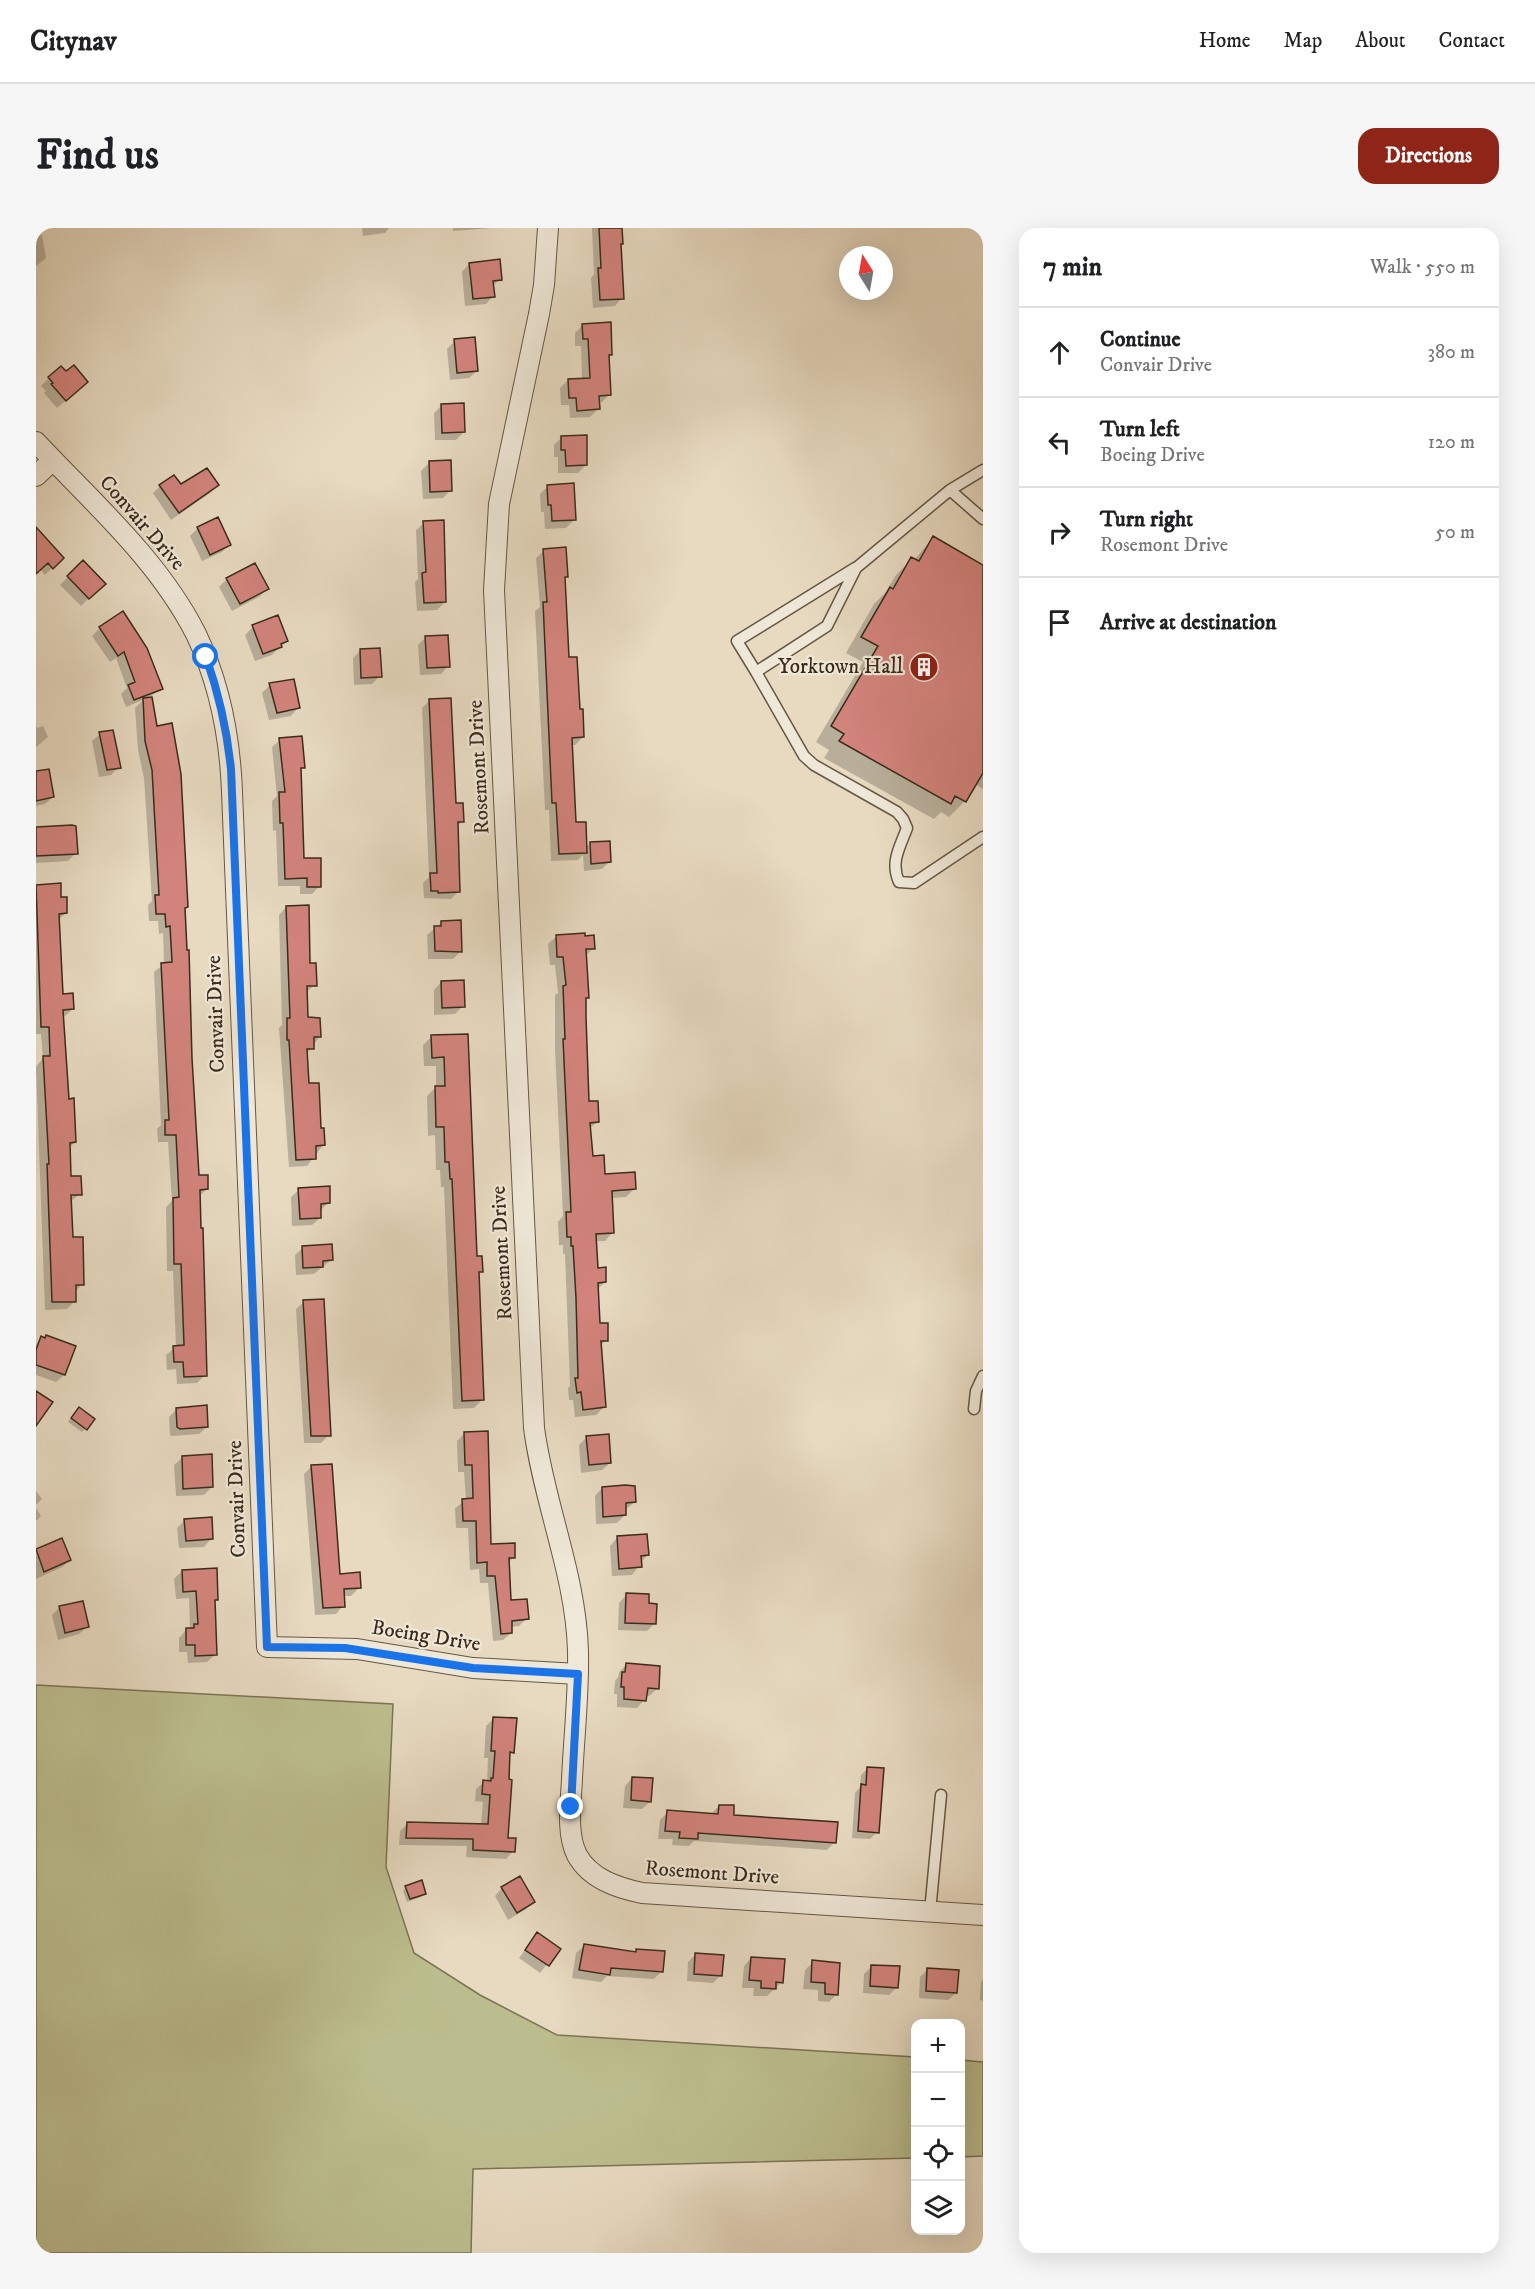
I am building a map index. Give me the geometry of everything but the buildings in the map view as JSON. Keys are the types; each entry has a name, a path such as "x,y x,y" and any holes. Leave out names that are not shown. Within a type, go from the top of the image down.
{"street":[{"name":"Rosemont Drive","path":"548,228 539,314 499,504 494,590 534,1428 540,1469 567,1568 575,1607 578,1674 571,1825 578,1855 596,1875 625,1890 642,1893 983,1915"},
{"name":"Convair Drive","path":"36,442 143,556 184,612 209,667 227,731 232,792 267,1647"},
{"path":"36,476 53,460"},
{"name":"Boeing Drive","path":"267,1647 345,1648 473,1668 578,1674"}],"lane":[{"path":"981,836 915,883 899,882 894,867 908,828 903,819 897,812 814,765 804,756 737,641 856,568 950,490 983,470"},
{"path":"950,490 983,519"},
{"path":"756,672 827,626 856,568"},
{"path":"974,1409 976,1391 983,1376"},
{"path":"930,1912 941,1795"}],"green space":[{"path":"36,1685 393,1704 386,1867 414,1953 480,1995 557,2035 911,2057 911,2158 473,2169 471,2253 36,2253"},
{"path":"965,2060 983,2062 983,2156 965,2157"}],"place":[{"name":"Yorktown Hall","path":"924,667"}],"route":[{"path":"206,657 227,731 231,769 267,1647 357,1649 473,1668 578,1674 571,1807"}]}
